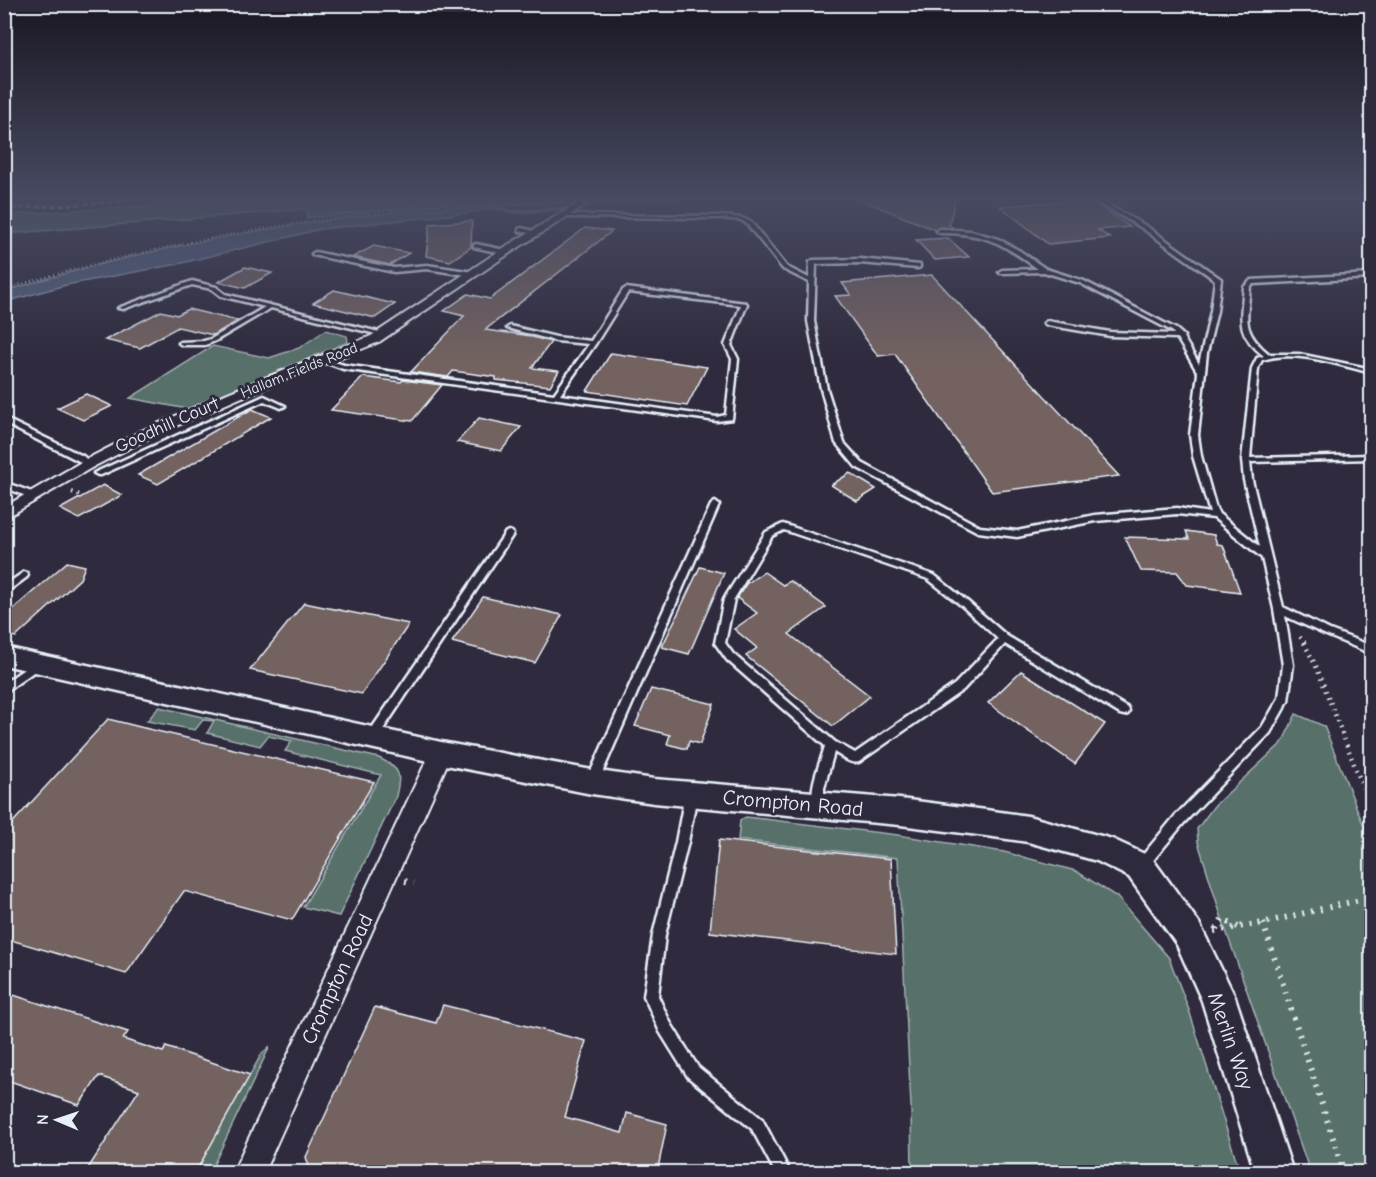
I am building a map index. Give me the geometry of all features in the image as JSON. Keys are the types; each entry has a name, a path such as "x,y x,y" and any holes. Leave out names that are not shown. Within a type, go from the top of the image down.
{"street":[{"name":"Hallam Fields Road","path":"4,514 34,496 93,468 171,423 384,334 505,252"},
{"name":"Crompton Road","path":"4,656 441,753 592,782 691,794 900,812 1028,830 1102,849 1140,867 1193,927"},
{"name":"Crompton Road","path":"248,1173 441,753"},
{"name":"Merlin Way","path":"1193,927 1218,997 1274,1173"}],"lane":[{"path":"772,252 785,268 812,281"},
{"path":"1018,252 1044,270 1082,282 1173,330 1180,336 1186,350 1201,372"},
{"path":"1179,252 1218,279 1214,311 1201,372 1194,435 1205,486 1216,516 1265,556"},
{"path":"315,254 394,270 427,267 473,274"},
{"path":"918,266 860,261 813,262 811,321 824,389 840,443 859,465 978,529 1017,534 1095,518 1177,511 1216,516"},
{"path":"1002,272 1044,270"},
{"path":"1267,355 1252,345 1244,333 1247,286 1251,282 1371,276"},
{"path":"121,308 192,283 214,288 224,295 269,307 384,334"},
{"path":"322,360 343,368 558,395 717,419 729,417 735,359 728,345 744,304 626,290 558,395"},
{"path":"182,343 205,343 213,340 269,307"},
{"path":"1047,323 1110,334 1180,336"},
{"path":"510,328 556,339 593,343"},
{"path":"1140,867 1179,820 1266,730 1284,698 1288,665 1279,609 1248,480 1246,460 1255,368 1258,359 1267,355 1303,357 1371,371"},
{"name":"Goodhill Court","path":"93,468 264,398 281,406"},
{"path":"4,420 80,458 93,468"},
{"path":"1246,460 1371,457"},
{"path":"4,484 34,496"},
{"path":"592,782 715,505"},
{"path":"1004,639 959,687 855,759 831,745 730,657 720,643 729,599 769,534 783,527 932,577 1004,639 1124,711"},
{"path":"372,737 509,534"},
{"path":"4,591 24,575"},
{"path":"1279,609 1371,650"},
{"path":"4,689 38,663"},
{"path":"818,805 818,788 831,745"},
{"path":"691,794 682,842 659,935 651,996 665,1027 693,1072 757,1124 783,1173"}],"path":[{"path":"4,289 93,265 153,252"},
{"path":"1279,609 1309,649 1371,811"},
{"path":"1193,927 1238,927 1263,923 1371,897"},
{"path":"1193,927 1222,919 1238,927"},
{"path":"1263,923 1344,1173"}],"green space":[{"path":"326,330 347,336 348,342 187,409 130,398 213,346 269,358 299,348"},
{"path":"159,707 379,758 392,765 399,777 396,796 339,916 303,907 381,775 285,751 292,741 268,736 260,746 207,733 214,721 203,720 195,730 147,721"},
{"path":"1296,714 1324,726 1371,844 1371,1172 1310,1172 1222,919 1198,842 1197,829 1214,806 1282,743"},
{"path":"746,817 898,835 1004,852 1076,871 1117,897 1169,958 1189,1010 1240,1172 912,1172 911,1106 898,858 738,840 740,820"},
{"path":"270,1046 210,1172 196,1172 261,1055"}],"water":[{"path":"153,252 227,252 178,264 66,285 5,302 5,291"}],"building":[{"path":"363,252 409,253 390,265 353,257"},
{"path":"427,252 464,252 450,261 426,256"},
{"path":"553,252 585,252 485,330 525,335 551,342 532,368 559,371 550,386 496,380 496,377 453,371 448,377 411,372 464,316 444,311 468,294 490,299"},
{"path":"927,252 963,252 969,257 935,260"},
{"path":"245,267 272,273 245,288 218,282"},
{"path":"932,275 1119,476 992,492 895,354 878,356 835,296 851,295 842,283"},
{"path":"334,290 395,304 375,318 313,303"},
{"path":"188,309 238,321 213,335 178,327 140,348 105,340 161,311 177,315"},
{"path":"611,353 707,367 687,406 587,391"},
{"path":"363,377 442,385 412,421 331,410"},
{"path":"86,394 112,406 83,420 57,408"},
{"path":"252,409 271,417 158,484 138,475"},
{"path":"479,418 521,427 501,451 457,442"},
{"path":"850,473 876,489 857,501 831,485"},
{"path":"103,485 122,495 79,519 60,509"},
{"path":"1186,531 1214,535 1217,544 1223,545 1240,592 1187,585 1177,572 1141,571 1125,537 1189,539"},
{"path":"67,562 85,566 80,579 16,637 4,634 4,617"},
{"path":"700,567 724,573 689,654 662,647"},
{"path":"764,572 783,585 790,581 826,607 789,634 870,696 833,726 746,656 757,648 734,629 757,613 737,598 746,584"},
{"path":"483,597 562,615 535,663 452,642"},
{"path":"304,603 409,624 362,694 250,670"},
{"path":"1021,671 1105,724 1075,764 988,703"},
{"path":"651,689 714,704 700,744 689,741 687,749 667,744 670,735 635,726"},
{"path":"108,719 374,782 292,920 184,891 126,974 4,938 4,832"},
{"path":"719,840 891,859 896,954 710,932"},
{"path":"4,992 128,1032 123,1039 163,1052 166,1047 250,1075 195,1173 85,1173 139,1090 99,1076 79,1105 4,1079"},
{"path":"443,1005 586,1041 565,1117 622,1133 627,1113 667,1124 657,1173 311,1173 306,1157 375,1007 436,1023"}]}
